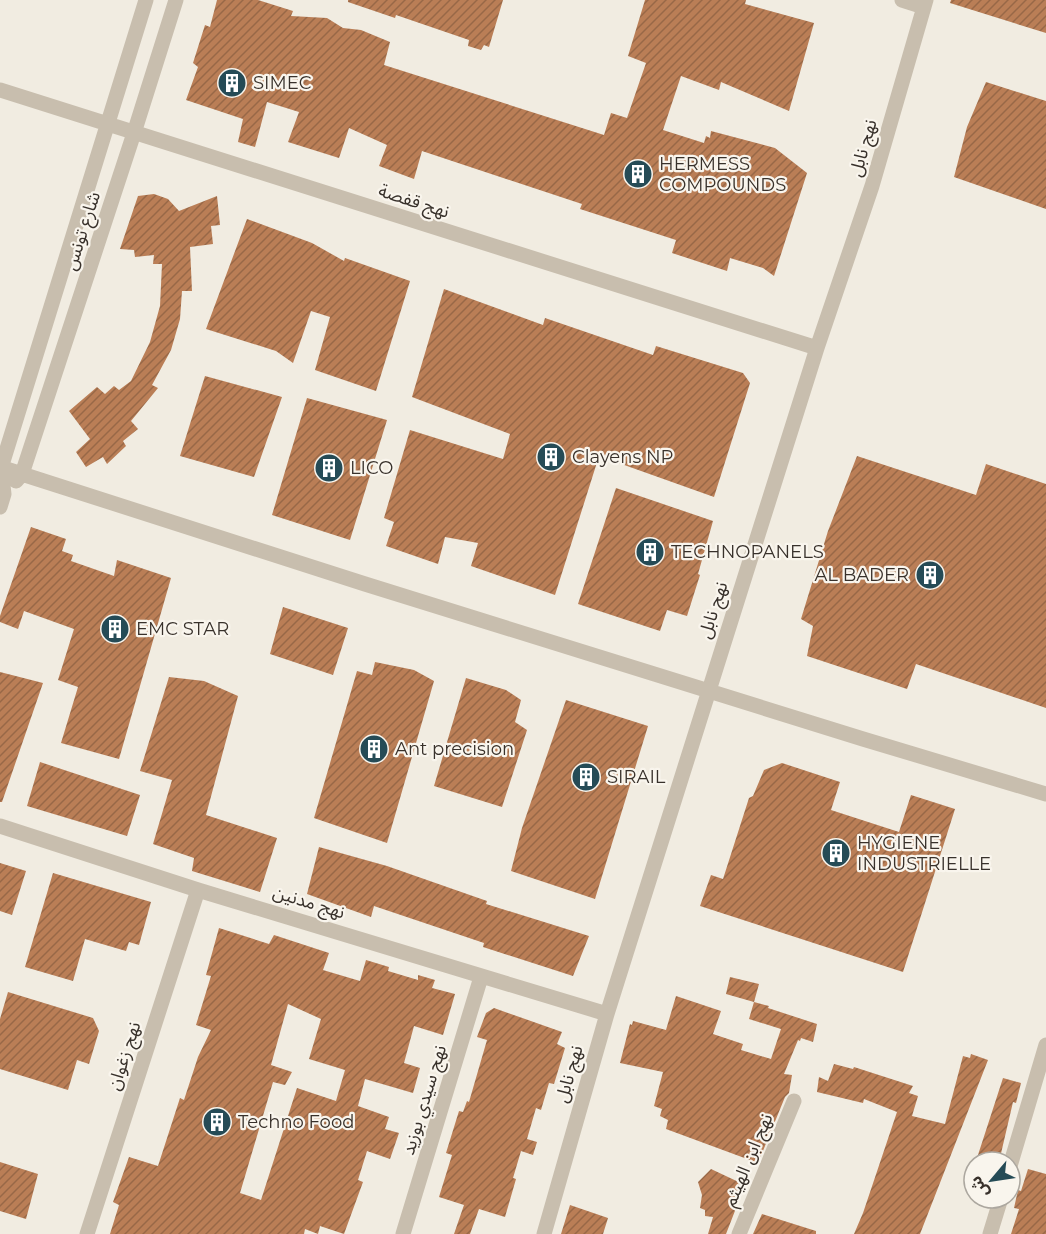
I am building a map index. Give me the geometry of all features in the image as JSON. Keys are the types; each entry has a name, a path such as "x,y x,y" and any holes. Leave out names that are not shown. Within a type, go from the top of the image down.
{"street":[{"name":"شارع تونس","path":"1,468 146,0"},
{"name":"شارع تونس","path":"22,474 176,0"},
{"path":"902,0 925,4"},
{"name":"نهج نابل","path":"544,1234 607,1014 817,348 872,186 925,4"},
{"name":"نهج قفصة","path":"0,90 817,348"},
{"path":"2,501 1,468 365,584 1046,794"},
{"path":"2,501 22,474"},
{"name":"نهج مدنين","path":"0,826 198,890 607,1014"},
{"name":"نهج زغوان","path":"87,1234 198,890"},
{"name":"نهج سيدي بوزيد","path":"403,1234 481,977"},
{"path":"1015,1150 1046,1046"},
{"name":"نهج ابن الهيثم","path":"738,1234 794,1101"},
{"path":"990,1234 997,1210"}],"building":[{"path":"217,0 258,0 293,11 291,16 327,18 343,28 361,30 390,42 384,65 604,135 611,113 627,118 646,63 628,56 645,0 746,0 745,4 814,23 789,111 721,82 719,90 681,76 663,130 704,143 706,136 710,138 711,131 775,148 807,173 774,276 763,268 730,258 727,271 672,253 676,240 580,209 582,204 422,151 414,179 379,166 387,145 349,128 339,158 288,142 299,112 267,102 255,147 238,142 243,119 186,100 198,67 193,63 205,25 210,27"},
{"path":"348,0 503,0 489,47 484,45 481,50 468,46 469,40 396,15 395,18 348,2"},
{"path":"951,0 1046,0 1046,33 950,3"},
{"path":"986,82 1046,101 1046,209 954,177 967,127"},
{"path":"154,194 168,199 179,211 217,196 220,225 211,226 213,244 190,247 192,291 182,291 180,319 171,350 152,385 158,388 131,421 138,429 123,441 126,446 107,464 103,457 86,467 76,452 90,439 69,411 97,387 105,394 114,386 119,390 131,381 150,342 160,306 162,264 153,264 154,255 135,257 134,250 120,249 138,196"},
{"path":"247,219 312,243 344,261 345,258 410,281 376,391 315,370 330,317 311,311 293,363 276,351 206,329"},
{"path":"444,289 543,325 545,318 653,355 656,346 743,373 750,383 714,497 599,456 555,595 471,566 478,543 445,537 438,564 386,546 394,522 384,518 410,430 503,459 510,434 412,397"},
{"path":"205,376 282,397 254,477 180,456"},
{"name":"LICO","path":"307,398 387,420 350,540 272,515"},
{"name":"AL BADER","path":"857,456 976,495 986,464 1046,484 1046,708 916,664 907,689 807,656 813,626 801,619 828,531"},
{"name":"TECHNOPANELS","path":"616,488 713,521 687,616 667,610 660,631 578,604"},
{"name":"EMC STAR","path":"31,527 66,539 62,551 73,555 71,561 114,576 117,560 171,578 119,759 61,743 78,687 58,680 74,629 24,611 18,629 0,622 0,616"},
{"path":"283,607 348,628 333,675 270,654"},
{"name":"Ant precision","path":"375,662 414,670 434,681 387,843 314,818 357,671 372,675"},
{"path":"0,672 43,683 2,802 0,802"},
{"path":"169,677 204,681 238,696 206,815 277,838 260,892 192,871 194,858 153,844 172,780 140,771"},
{"path":"466,678 506,690 521,700 515,722 527,730 502,807 434,786"},
{"name":"SIRAIL","path":"566,700 648,726 595,899 511,871 522,828"},
{"path":"40,762 140,795 127,836 27,806"},
{"name":"HYGIENE INDUSTRIELLE","path":"782,763 840,782 831,810 899,832 911,795 955,809 903,972 700,906 711,875 723,879 749,798 753,796 764,770"},
{"path":"319,847 387,866 487,901 486,904 589,936 573,976 483,947 484,943 374,906 371,917 307,894"},
{"path":"0,863 26,871 12,915 0,911"},
{"path":"53,873 151,902 139,945 129,942 126,951 85,939 73,981 25,967"},
{"path":"219,928 269,944 274,935 329,953 323,970 360,981 366,960 389,967 388,971 418,980 418,975 435,980 432,988 455,994 443,1035 414,1026 404,1063 420,1068 413,1093 365,1079 358,1106 389,1117 385,1129 399,1133 390,1159 367,1151 358,1180 363,1182 344,1234 320,1226 318,1234 305,1229 304,1234 110,1234 119,1205 113,1202 129,1157 158,1166 180,1098 184,1100 198,1057 211,1030 196,1025 211,976 206,975","holes":["288,1004 321,1019 309,1059 345,1070 336,1101 297,1088 261,1200 240,1193 273,1082 285,1085 292,1072 271,1065"]},
{"path":"730,977 759,984 754,1002 726,994"},
{"path":"8,992 93,1018 99,1031 89,1064 77,1060 68,1090 0,1069 0,1019"},
{"path":"676,996 721,1011 713,1034 743,1044 741,1050 771,1059 781,1029 749,1019 754,1002 817,1024 813,1042 801,1038 800,1041 798,1040 784,1074 792,1075 789,1093 785,1097 758,1163 666,1129 668,1120 660,1116 662,1109 654,1106 663,1072 620,1063 630,1024 632,1025 633,1021 666,1030"},
{"path":"494,1008 562,1032 557,1044 565,1048 554,1084 549,1083 541,1110 536,1108 527,1139 537,1142 533,1155 521,1151 505,1217 479,1209 470,1234 454,1234 464,1205 439,1197 452,1155 446,1153 459,1111 463,1112 467,1101 469,1102 487,1040 477,1037 486,1013"},
{"path":"971,1054 988,1060 920,1234 854,1234 897,1112 864,1099 863,1103 817,1092 819,1077 828,1081 834,1064 853,1069 854,1067 913,1086 909,1093 918,1096 912,1116 945,1124 963,1056 970,1058"},
{"path":"1003,1078 1021,1083 1016,1103 1013,1102 1002,1150 980,1150"},
{"path":"0,1162 38,1174 26,1219 0,1211"},
{"path":"711,1169 745,1185 726,1234 708,1234 713,1217 705,1216 705,1210 700,1208 702,1195 698,1182"},
{"path":"1028,1169 1046,1174 1046,1234 1011,1234 1019,1210 1022,1210 1022,1188"},
{"path":"570,1205 608,1218 603,1234 561,1234"},
{"path":"762,1214 816,1231 816,1234 753,1234"}],"place":[{"name":"SIMEC","path":"232,83"},
{"name":"HERMESS COMPOUNDS","path":"638,174"},
{"name":"Clayens NP","path":"551,457"},
{"name":"LICO","path":"329,468"},
{"name":"TECHNOPANELS","path":"650,552"},
{"name":"AL BADER","path":"930,575"},
{"name":"EMC STAR","path":"115,629"},
{"name":"Ant precision","path":"374,749"},
{"name":"SIRAIL","path":"586,777"},
{"name":"HYGIENE INDUSTRIELLE","path":"836,853"},
{"name":"Techno Food","path":"217,1122"}]}
